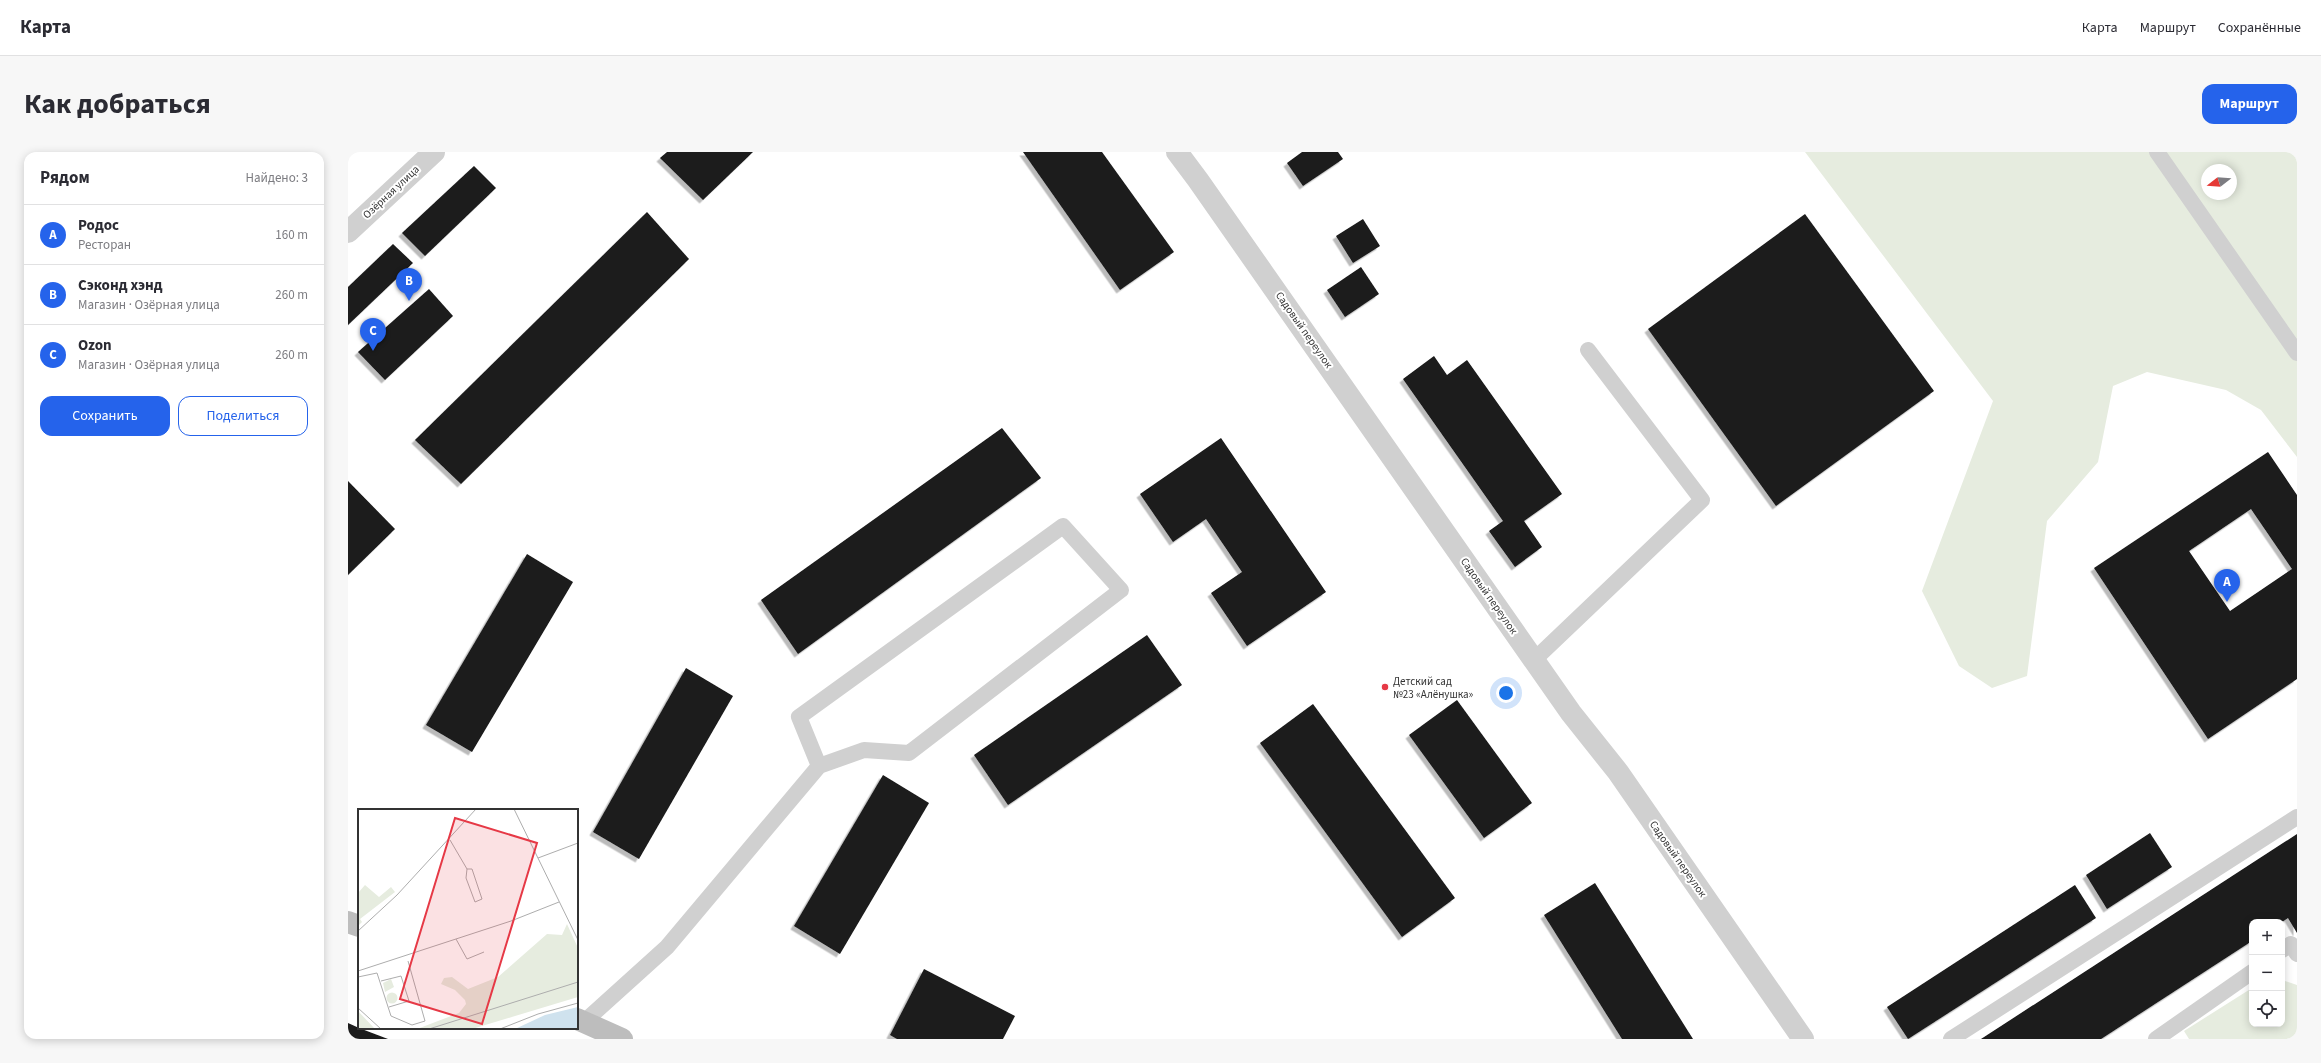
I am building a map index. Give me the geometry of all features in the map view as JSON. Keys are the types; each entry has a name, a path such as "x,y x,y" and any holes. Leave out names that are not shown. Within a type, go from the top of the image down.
{"main road":[{"path":"348,922 358,926"},
{"path":"580,1021 622,1039"}],"street":[{"name":"Озёрная улица","path":"348,232 434,152"},
{"name":"Садовый переулок","path":"1177,152 1571,713 1618,772 1803,1039"}],"lane":[{"path":"2157,152 2297,353"},
{"path":"1534,660 1702,500 1588,350"},
{"path":"580,1021 667,947 819,766 864,750 909,753 1121,590 1063,526 798,717 819,766"},
{"path":"1951,1039 2297,817"},
{"path":"2285,948 2291,944 2297,954"},
{"path":"2156,1039 2249,974"}],"shaded area":[{"path":"1805,152 2297,152 2297,457 2261,410 2226,390 2147,372 2113,386 2098,462 2047,521 2027,676 1992,688 1959,666 1922,591 1993,401"},
{"path":"2285,981 2297,985 2297,1039 2189,1039 2184,1031 2249,990 2249,1027 2285,1027"}],"building":[{"path":"667,152 753,152 703,200 660,158"},
{"path":"1023,152 1102,152 1174,252 1120,290"},
{"path":"1302,152 1338,152 1343,159 1303,186 1287,163"},
{"path":"474,166 496,188 425,256 402,233"},
{"path":"647,212 689,259 461,484 415,440"},
{"path":"1805,214 1934,391 1776,506 1648,329"},
{"path":"1363,219 1380,246 1353,263 1336,236"},
{"path":"393,244 413,263 348,325 348,287"},
{"path":"1361,267 1379,294 1345,317 1327,290"},
{"path":"429,289 453,316 385,380 358,352"},
{"path":"1434,356 1447,375 1467,360 1562,494 1524,521 1542,547 1515,567 1489,531 1503,521 1403,379"},
{"path":"1002,428 1041,478 798,654 761,600"},
{"path":"1221,438 1326,592 1247,646 1211,593 1242,572 1206,519 1173,542 1140,494"},
{"path":"2268,452 2297,495 2297,679 2208,739 2094,568","holes":["2251,509 2292,569 2230,611 2189,551"]},
{"path":"348,481 395,529 348,575"},
{"path":"527,554 573,582 472,752 426,725"},
{"path":"1147,635 1182,685 1008,805 974,755"},
{"path":"686,668 733,696 639,859 593,832"},
{"path":"1457,700 1532,803 1484,838 1409,735"},
{"path":"1313,704 1455,898 1402,937 1260,743"},
{"path":"883,775 929,803 840,954 794,926"},
{"path":"2150,833 2172,867 2107,909 2086,875"},
{"path":"2297,834 2297,933 2288,918 2285,920 2249,919 2249,943 2101,1039 1981,1039"},
{"path":"1595,883 1693,1039 1622,1039 1544,915"},
{"path":"2075,885 2096,918 1908,1039 1887,1007"},
{"path":"924,969 1015,1016 1003,1039 897,1039 890,1035"},
{"path":"348,1023 358,1028 358,1029 388,1039 348,1039"}],"place":[{"name":"Сэконд хэнд","path":"409,301"},
{"name":"Ozon","path":"373,351"},
{"name":"Родос","path":"2227,602"},
{"name":"Детский сад №23 «Алёнушка»","path":"1385,687"}]}
